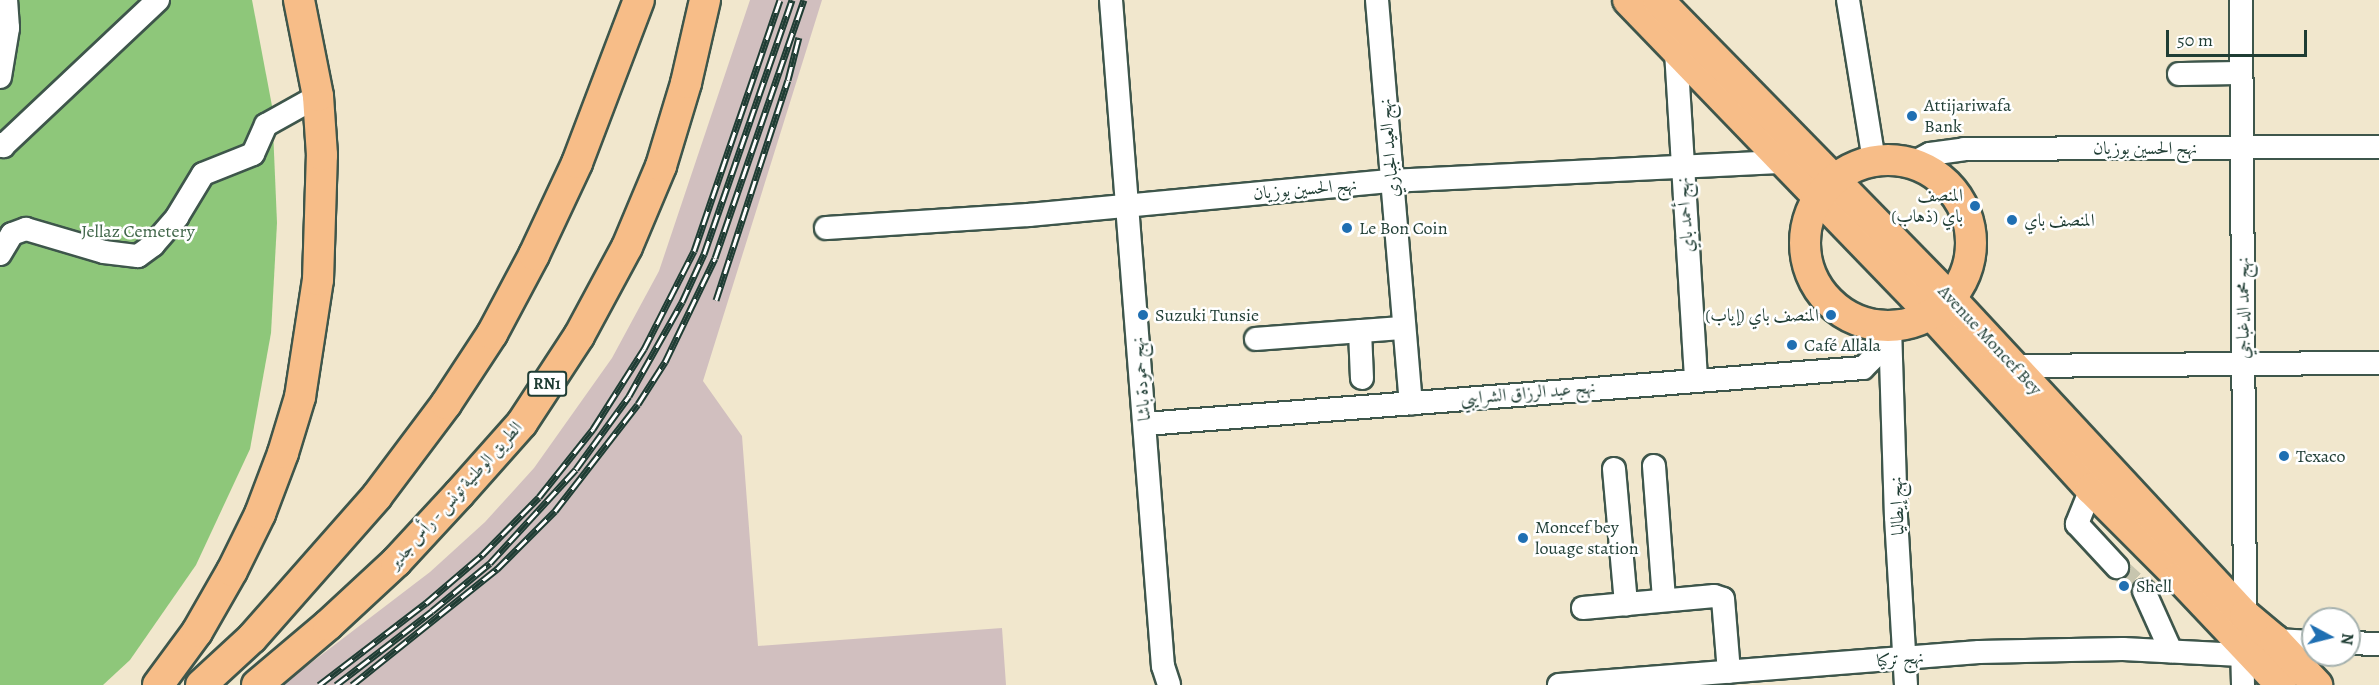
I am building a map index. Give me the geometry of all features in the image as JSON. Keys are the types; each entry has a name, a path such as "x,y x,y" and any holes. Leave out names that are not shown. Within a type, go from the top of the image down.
{"main road":[{"path":"158,685 196,632 232,572 260,514 283,453 300,397 311,342 320,256 322,155 318,96 299,0"},
{"path":"201,685 252,638 377,496 446,404 492,334 534,255 577,163 639,0"},
{"name":"الطريق الوطنية تونس - رأس جدير","path":"257,685 328,626 396,562 459,494 522,423 579,336 627,247 661,166 686,83 705,0"},
{"name":"Avenue Moncef Bey","path":"1628,0 1784,162 1826,188"},
{"name":"Avenue Moncef Bey","path":"1658,0 1826,188 1941,307 2091,489 2179,577 2241,649 2282,685"},
{"path":"1894,159 1913,163 1942,178 1963,205 1972,237 1968,270 1941,307 1912,324 1885,327 1852,318 1829,302 1813,279 1805,252 1807,224 1826,188 1853,167 1874,160 1894,159"},
{"name":"Avenue Moncef Bey","path":"1941,307 2015,366 2245,615 2275,640 2317,685"}],"street":[{"path":"0,77 8,28 6,0"},
{"path":"0,144 3,146 158,0"},
{"name":"نهج حمودة باشا","path":"1111,0 1163,666 1169,685"},
{"name":"نهج العيد الجباري","path":"1377,0 1411,404"},
{"path":"1848,0 1874,160"},
{"name":"نهج محمد الدغباجي","path":"2241,0 2245,615"},
{"name":"نهج أحمد باي","path":"1676,51 1681,165 1696,379"},
{"path":"2179,74 2241,73"},
{"path":"0,254 12,234 26,229 104,252 138,256 153,245 177,217 202,174 253,154 266,125 318,96"},
{"name":"نهج الحسين بوزيان","path":"1913,163 1930,154 1964,149 2379,147"},
{"name":"نهج الحسين بوزيان","path":"826,228 1029,215 1391,181 1681,165 1784,162"},
{"name":"نهج عبد الرزاق الشرايبي","path":"1145,424 1867,367 1875,356 1885,327"},
{"name":"نهج إيطاليا","path":"1885,327 1906,685"},
{"path":"1256,339 1404,328"},
{"path":"1360,331 1362,378"},
{"path":"2015,366 2379,363"},
{"path":"1654,466 1664,600"},
{"path":"1614,469 1626,604"},
{"path":"2091,489 2077,524 2118,567"},
{"path":"2171,651 2141,588 2179,577"},
{"path":"1583,608 1714,596 1723,599 1729,672"},
{"name":"نهج تركيا","path":"1559,685 1979,652 2241,649 2275,640 2301,641"},
{"path":"2361,643 2379,644"},
{"path":"2241,649 2243,685"}],"shaded area":[{"path":"750,0 822,0 703,381 742,436 758,646 1002,628 1006,685 282,685 430,572 485,522 534,468 612,358 659,271"}],"green space":[{"name":"Jellaz Cemetery","path":"0,0 252,0 272,106 277,223 271,333 250,449 196,565 130,660 103,685 0,685"}],"tunnel":[{"path":"2117,567 2137,585"}],"railway":[{"path":"319,685 426,603 482,555 539,497 593,429 644,349 694,251 780,0"},
{"path":"336,685 490,563 576,469 629,396 682,302 704,254 792,0"},
{"path":"352,685 497,569 555,511 638,404 665,362 715,258 804,0"},
{"path":"716,300 788,80 799,37"}],"place":[{"name":"Attijariwafa Bank","path":"1912,116"},
{"name":"المنصف باي (ذهاب)","path":"1975,206"},
{"name":"المنصف باي","path":"2012,220"},
{"name":"Le Bon Coin","path":"1347,228"},
{"name":"Suzuki Tunsie","path":"1143,315"},
{"name":"المنصف باي (إياب)","path":"1831,315"},
{"name":"Café Allala","path":"1792,345"},
{"name":"Texaco","path":"2284,456"},
{"name":"Moncef bey louage station","path":"1523,538"},
{"name":"Shell","path":"2124,586"}]}
